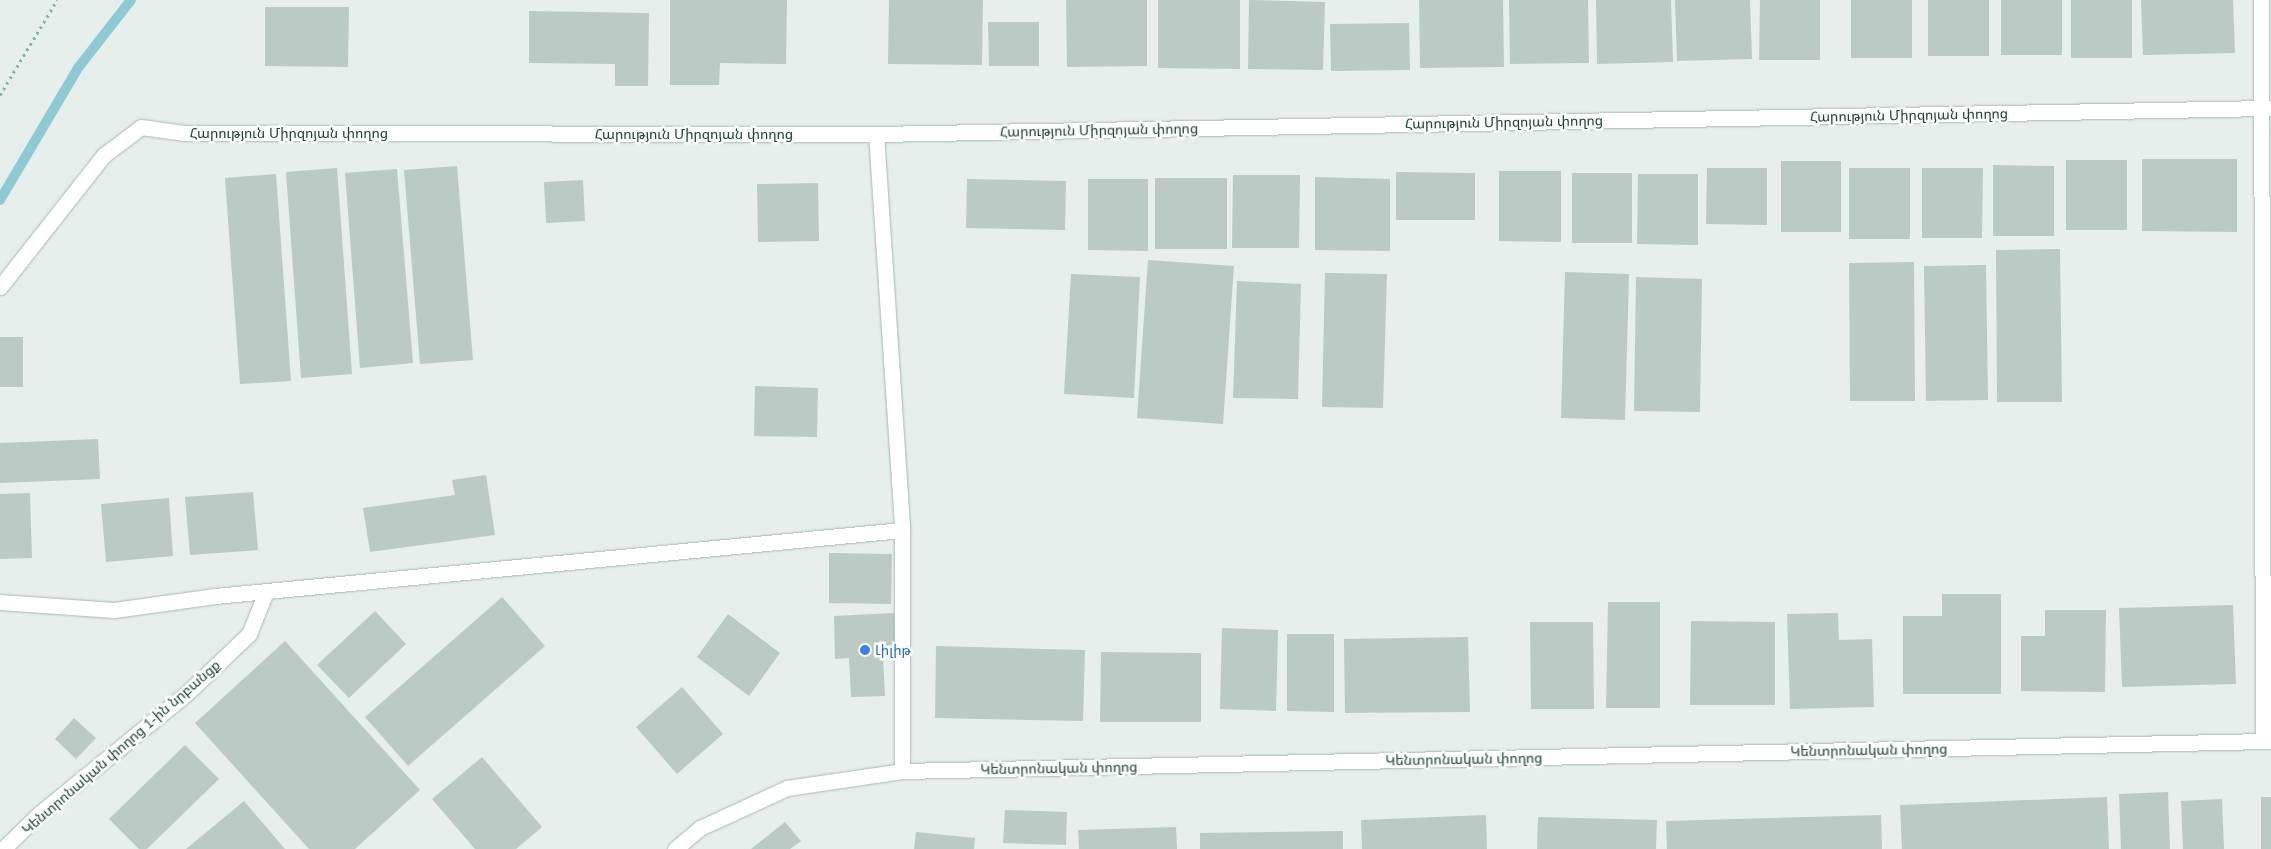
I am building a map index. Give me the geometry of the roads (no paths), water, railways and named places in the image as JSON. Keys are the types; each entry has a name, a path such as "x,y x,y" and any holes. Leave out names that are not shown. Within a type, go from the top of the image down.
{"street":[{"path":"2261,0 2267,108 2267,741"},
{"name":"Հարություն Միրզոյան փողոց","path":"0,287 104,155 142,127 184,133 876,134 2267,108"},
{"path":"876,134 902,530 902,771"},
{"path":"0,602 114,610 266,592 902,530"},
{"name":"Կենտրոնական փողոց 1-ին նրբանցք","path":"3,849 40,813 186,694 249,634 266,592"},
{"name":"Կենտրոնական փողոց","path":"675,849 700,828 787,788 902,771 2267,741"}],"waterway":[{"path":"0,200 78,68 131,0"}],"place":[{"name":"Լիլիթ","path":"865,650"}]}
